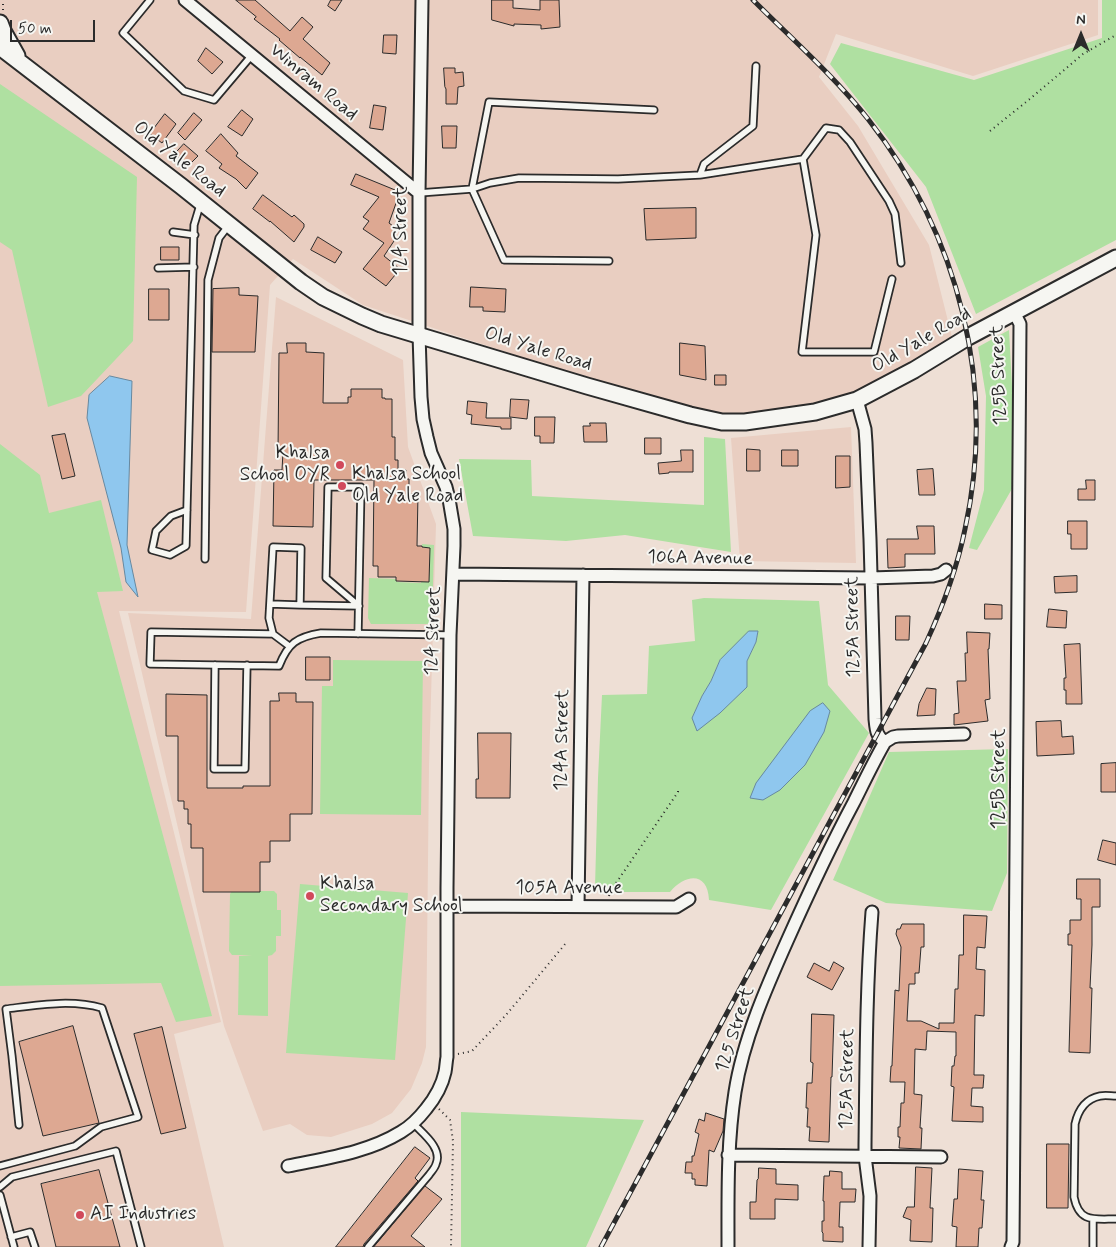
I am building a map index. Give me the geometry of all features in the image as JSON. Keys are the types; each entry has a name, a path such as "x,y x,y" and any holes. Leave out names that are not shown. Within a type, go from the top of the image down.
{"main road":[{"path":"1,18 3,31 20,62"},
{"name":"Old Yale Road","path":"0,47 288,272 323,297 382,324 587,386 713,420 733,422 767,419 815,412 858,400 914,370 968,337 1116,258"},
{"path":"0,58 20,62"}],"street":[{"name":"Winram Road","path":"185,0 419,193"},
{"name":"124 Street","path":"288,1166 334,1157 369,1147 403,1132 432,1102 445,1072 447,1057 450,635 454,529 450,499 431,453 423,419 419,334 422,0"},
{"name":"125B Street","path":"1011,1247 1013,1242 1016,1068 1020,581 1020,324 1014,312"},
{"name":"125A Street","path":"858,400 866,443 874,719 877,734 885,742"},
{"name":"106A Avenue","path":"453,574 871,578 933,576 941,574 946,570"},
{"name":"124A Street","path":"578,906 583,575"},
{"path":"885,742 898,736 964,734"},
{"name":"125 Street","path":"728,1247 728,1155 735,1092 745,1049 782,954 835,838 885,742"},
{"name":"105A Avenue","path":"447,906 676,907 689,899"},
{"name":"125A Street","path":"869,1247 870,1196 865,1156 866,1058 872,912"},
{"path":"728,1155 941,1157"}],"lane":[{"path":"150,0 123,33 184,91 214,100 252,55"},
{"path":"700,175 704,164 753,126 756,66"},
{"path":"609,261 504,260 472,189 489,102 654,110"},
{"path":"419,193 472,189 490,182 519,178 618,179 700,175 803,159 826,128 839,130 850,142 889,201 895,214 901,262"},
{"path":"803,159 816,235 802,352 874,352 892,279"},
{"path":"187,510 171,516 156,531 152,550 170,554 186,546 195,235 194,226 201,203"},
{"path":"204,560 208,280 219,238 229,225"},
{"path":"173,232 195,235"},
{"path":"158,268 194,267"},
{"path":"358,634 359,606 361,486 328,487 326,578 359,606"},
{"path":"273,634 269,618 272,547 301,548 300,605"},
{"path":"270,604 359,606"},
{"path":"289,646 273,634 151,632 150,664 279,666 289,646 310,635 321,633 450,635"},
{"path":"215,665 214,769 245,769 247,665"},
{"path":"0,1166 75,1146 101,1127 138,1117 102,1008 88,1004 67,1003 6,1009 19,1125"},
{"path":"1116,1096 1100,1096 1090,1100 1082,1106 1077,1115 1075,1124 1074,1197 1079,1212 1086,1218 1093,1220 1116,1219"},
{"path":"368,1247 436,1164 437,1154 434,1146 413,1123"},
{"path":"0,1186 12,1176 116,1152 141,1247"},
{"path":"0,1195 14,1247"},
{"path":"1093,1220 1093,1247"},
{"path":"11,1237 30,1232 35,1247"}],"path":[{"path":"1,18 3,0"},
{"path":"990,131 1083,54 1116,34"},
{"path":"607,906 610,892 678,792 678,789"},
{"path":"447,1057 472,1051 506,1015 566,943"},
{"path":"442,1112 450,1120 453,1141 451,1247"}],"shaded area":[{"path":"0,0 1098,0 1098,35 973,76 836,34 819,77 858,126 929,245 952,337 868,387 809,406 724,417 613,387 363,305 293,259 270,285 246,612 119,611 221,1022 174,1034 224,1247 0,1247"},
{"name":"Khalsa Secondary School","path":"276,297 403,360 408,447 436,524 429,766 426,1047 422,1063 411,1089 392,1113 372,1124 331,1137 307,1135 290,1124 263,1131 224,1026 128,613 251,619"},
{"path":"851,427 856,563 740,561 731,438"}],"green space":[{"path":"1102,0 1116,0 1116,240 976,314 926,187 830,64 841,43 974,80 1102,38"},
{"path":"0,84 137,177 133,341 81,396 48,407 12,250 0,242"},
{"path":"1009,330 1017,480 977,550 969,548 984,490 986,396 978,347"},
{"path":"704,437 725,439 731,552 625,535 566,541 473,536 459,459 531,460 532,496 704,505"},
{"path":"0,444 40,475 49,513 101,500 123,591 97,592 212,1016 176,1022 161,983 0,986"},
{"path":"422,544 434,545 432,624 371,624 368,618 369,578 397,579 397,582 421,583"},
{"path":"704,598 819,601 828,685 869,733 771,910 709,900 705,884 695,878 683,881 670,892 599,892 595,887 602,695 647,694 649,646 695,641 692,600","holes":["758,631 756,642 747,661 692,718 720,660"]},
{"path":"333,660 423,661 421,815 320,814 322,686 333,686"},
{"path":"1008,749 1007,873 992,911 886,903 833,880 889,752"},
{"path":"300,884 408,893 395,1060 286,1053"},
{"path":"232,891 274,891 277,894 277,910 281,910 281,936 276,936 276,951 268,956 268,1016 238,1015 239,956 252,955 232,955 229,951 230,894"},
{"path":"461,1112 644,1120 586,1247 461,1247"}],"water":[{"path":"110,376 132,381 127,545 138,597 126,582 121,548 87,418 89,395"},
{"path":"749,631 758,631 756,642 747,661 747,687 720,713 697,731 692,718 720,660"},
{"path":"823,703 830,711 824,732 805,765 780,790 763,800 750,798 756,783 810,711"}],"building":[{"path":"236,0 255,0 290,31 302,17 313,27 303,39 330,63 322,75 254,19 256,17"},
{"path":"331,0 342,0 335,11 328,6"},
{"path":"492,0 513,0 513,8 540,10 540,0 559,0 560,27 541,29 541,25 514,24 514,26 492,20"},
{"path":"384,35 397,35 396,54 383,53"},
{"path":"206,48 223,62 212,74 198,61"},
{"path":"444,68 455,68 455,73 463,72 464,86 458,87 457,104 446,104"},
{"path":"374,105 386,107 383,130 370,128"},
{"path":"242,110 253,119 242,136 228,127"},
{"path":"194,113 202,120 185,140 178,133"},
{"path":"165,114 176,124 162,143 150,134"},
{"path":"442,126 457,126 456,148 443,148"},
{"path":"221,134 238,153 236,156 258,173 246,189 236,179 219,168 222,164 206,151"},
{"path":"184,144 198,156 189,165 174,155"},
{"path":"356,174 400,192 389,223 397,229 393,233 394,241 384,256 400,269 386,286 363,269 384,243 363,229 369,221 363,217 379,197 351,185"},
{"path":"263,195 292,217 294,215 304,224 294,242 253,209"},
{"path":"696,208 696,238 646,240 644,209"},
{"path":"318,237 342,252 335,263 311,250"},
{"path":"161,247 179,247 179,260 161,260"},
{"path":"471,287 506,289 505,312 483,311 483,307 470,307"},
{"path":"239,288 239,295 258,296 255,352 212,352 213,289"},
{"path":"149,289 169,289 169,320 149,320"},
{"name":"Khalsa School OYR","path":"287,343 306,343 306,352 324,353 323,403 348,403 348,397 351,397 351,389 382,389 382,398 392,399 392,437 395,437 395,460 398,460 398,470 406,470 405,479 409,479 409,494 418,494 417,546 430,548 429,582 396,581 396,577 378,577 378,566 373,566 374,480 314,480 313,527 273,526 274,470 282,470 283,452 278,451 279,353 287,353"},
{"path":"680,343 705,346 706,380 680,375"},
{"path":"715,375 726,375 726,385 715,385"},
{"path":"511,399 529,400 527,419 510,417"},
{"path":"468,401 487,403 486,418 511,418 511,429 471,424 472,415 467,414"},
{"path":"535,417 555,417 554,443 540,443 540,436 535,436"},
{"path":"590,423 606,423 607,442 584,442 583,426 590,426"},
{"path":"65,434 75,476 62,479 52,436"},
{"path":"645,438 661,438 661,454 645,454"},
{"path":"747,449 760,450 760,471 747,471"},
{"path":"681,450 693,450 693,472 659,474 658,463 681,461"},
{"path":"782,450 798,450 798,466 782,466"},
{"path":"836,456 850,456 850,487 836,488"},
{"path":"933,469 935,495 919,495 917,470"},
{"path":"1086,480 1095,480 1095,500 1078,500 1078,489 1086,489"},
{"path":"1068,521 1087,521 1087,549 1071,549 1071,534 1068,534"},
{"path":"917,526 934,526 935,554 905,554 905,567 888,568 887,539 918,539"},
{"path":"1077,576 1077,592 1055,593 1054,577"},
{"path":"985,604 1002,605 1002,619 985,619"},
{"path":"1049,609 1067,611 1066,628 1047,627"},
{"path":"896,616 910,616 909,640 896,640"},
{"path":"967,632 990,633 988,649 990,699 985,700 988,721 954,725 954,714 959,713 957,681 966,681 965,653 967,653"},
{"path":"1080,644 1082,704 1066,704 1066,690 1064,690 1064,678 1066,678 1064,645"},
{"path":"306,657 330,657 330,680 306,680"},
{"path":"927,688 936,689 935,715 917,716 919,704"},
{"path":"279,693 296,693 296,702 313,702 312,814 290,814 290,841 270,841 270,862 260,862 260,892 203,892 203,848 191,848 191,824 188,824 188,809 184,809 184,801 178,801 178,736 166,736 166,694 207,695 207,788 243,788 243,786 270,786 270,701 279,701"},
{"path":"1061,721 1062,737 1073,736 1074,754 1037,756 1036,722"},
{"path":"478,733 511,733 510,798 476,798"},
{"path":"1116,763 1116,792 1101,792 1101,764"},
{"path":"1103,840 1116,843 1116,865 1098,860"},
{"path":"1077,879 1100,879 1100,907 1092,907 1090,1053 1069,1052 1072,945 1068,945 1068,934 1070,934 1070,920 1081,920 1081,899 1077,899"},
{"path":"964,915 987,916 985,948 977,947 976,969 985,970 984,1016 975,1015 974,1075 984,1075 983,1088 972,1088 971,1106 983,1107 983,1122 952,1121 954,1087 951,1086 952,1066 954,1066 956,1056 956,1032 927,1031 926,1050 915,1049 914,1094 922,1095 921,1149 899,1148 900,1137 898,1137 898,1127 900,1127 901,1103 904,1103 905,1082 890,1082 895,990 899,991 901,947 896,934 897,929 900,929 902,924 924,924 924,947 921,947 919,973 915,973 915,984 909,984 907,1021 921,1021 939,1029 939,1023 954,1023 959,955 963,955"},
{"path":"834,962 844,968 832,990 807,977 814,963 829,971"},
{"path":"812,1014 834,1015 829,1142 809,1141 810,1127 807,1127 807,1083 812,1083 813,1063 811,1062"},
{"path":"73,1026 99,1123 43,1136 19,1042"},
{"path":"162,1027 186,1128 161,1134 134,1034"},
{"path":"706,1113 724,1119 723,1131 714,1152 709,1150 707,1186 695,1185 692,1173 685,1173 686,1162 692,1162 692,1156 694,1156 699,1134 695,1132 699,1119 704,1121"},
{"path":"1047,1144 1069,1144 1068,1208 1047,1208"},
{"path":"415,1147 430,1158 415,1178 418,1181 363,1247 336,1247"},
{"path":"916,1167 932,1168 930,1208 933,1208 932,1242 910,1241 911,1220 903,1217 907,1207 914,1207"},
{"path":"759,1168 776,1169 776,1184 798,1185 798,1200 775,1199 775,1219 750,1219 750,1202 756,1202"},
{"path":"959,1169 983,1171 981,1200 984,1200 982,1228 979,1228 978,1247 956,1247 957,1227 952,1226 954,1199 957,1199"},
{"name":"AI Industries","path":"99,1170 120,1247 56,1247 41,1184"},
{"path":"830,1171 842,1172 842,1189 856,1189 855,1202 840,1202 839,1227 843,1227 843,1242 823,1241 824,1176 829,1176"},
{"path":"425,1186 442,1199 411,1236 425,1247 374,1247"}],"railway":[{"path":"601,1247 926,643 954,573 965,529 974,475 976,420 972,366 963,313 947,261 926,212 900,164 855,103 753,0"}],"place":[{"name":"Khalsa School OYR","path":"340,465"},
{"name":"Khalsa School Old Yale Road","path":"342,486"},
{"name":"Khalsa Secondary School","path":"310,896"},
{"name":"AI Industries","path":"80,1215"}]}
